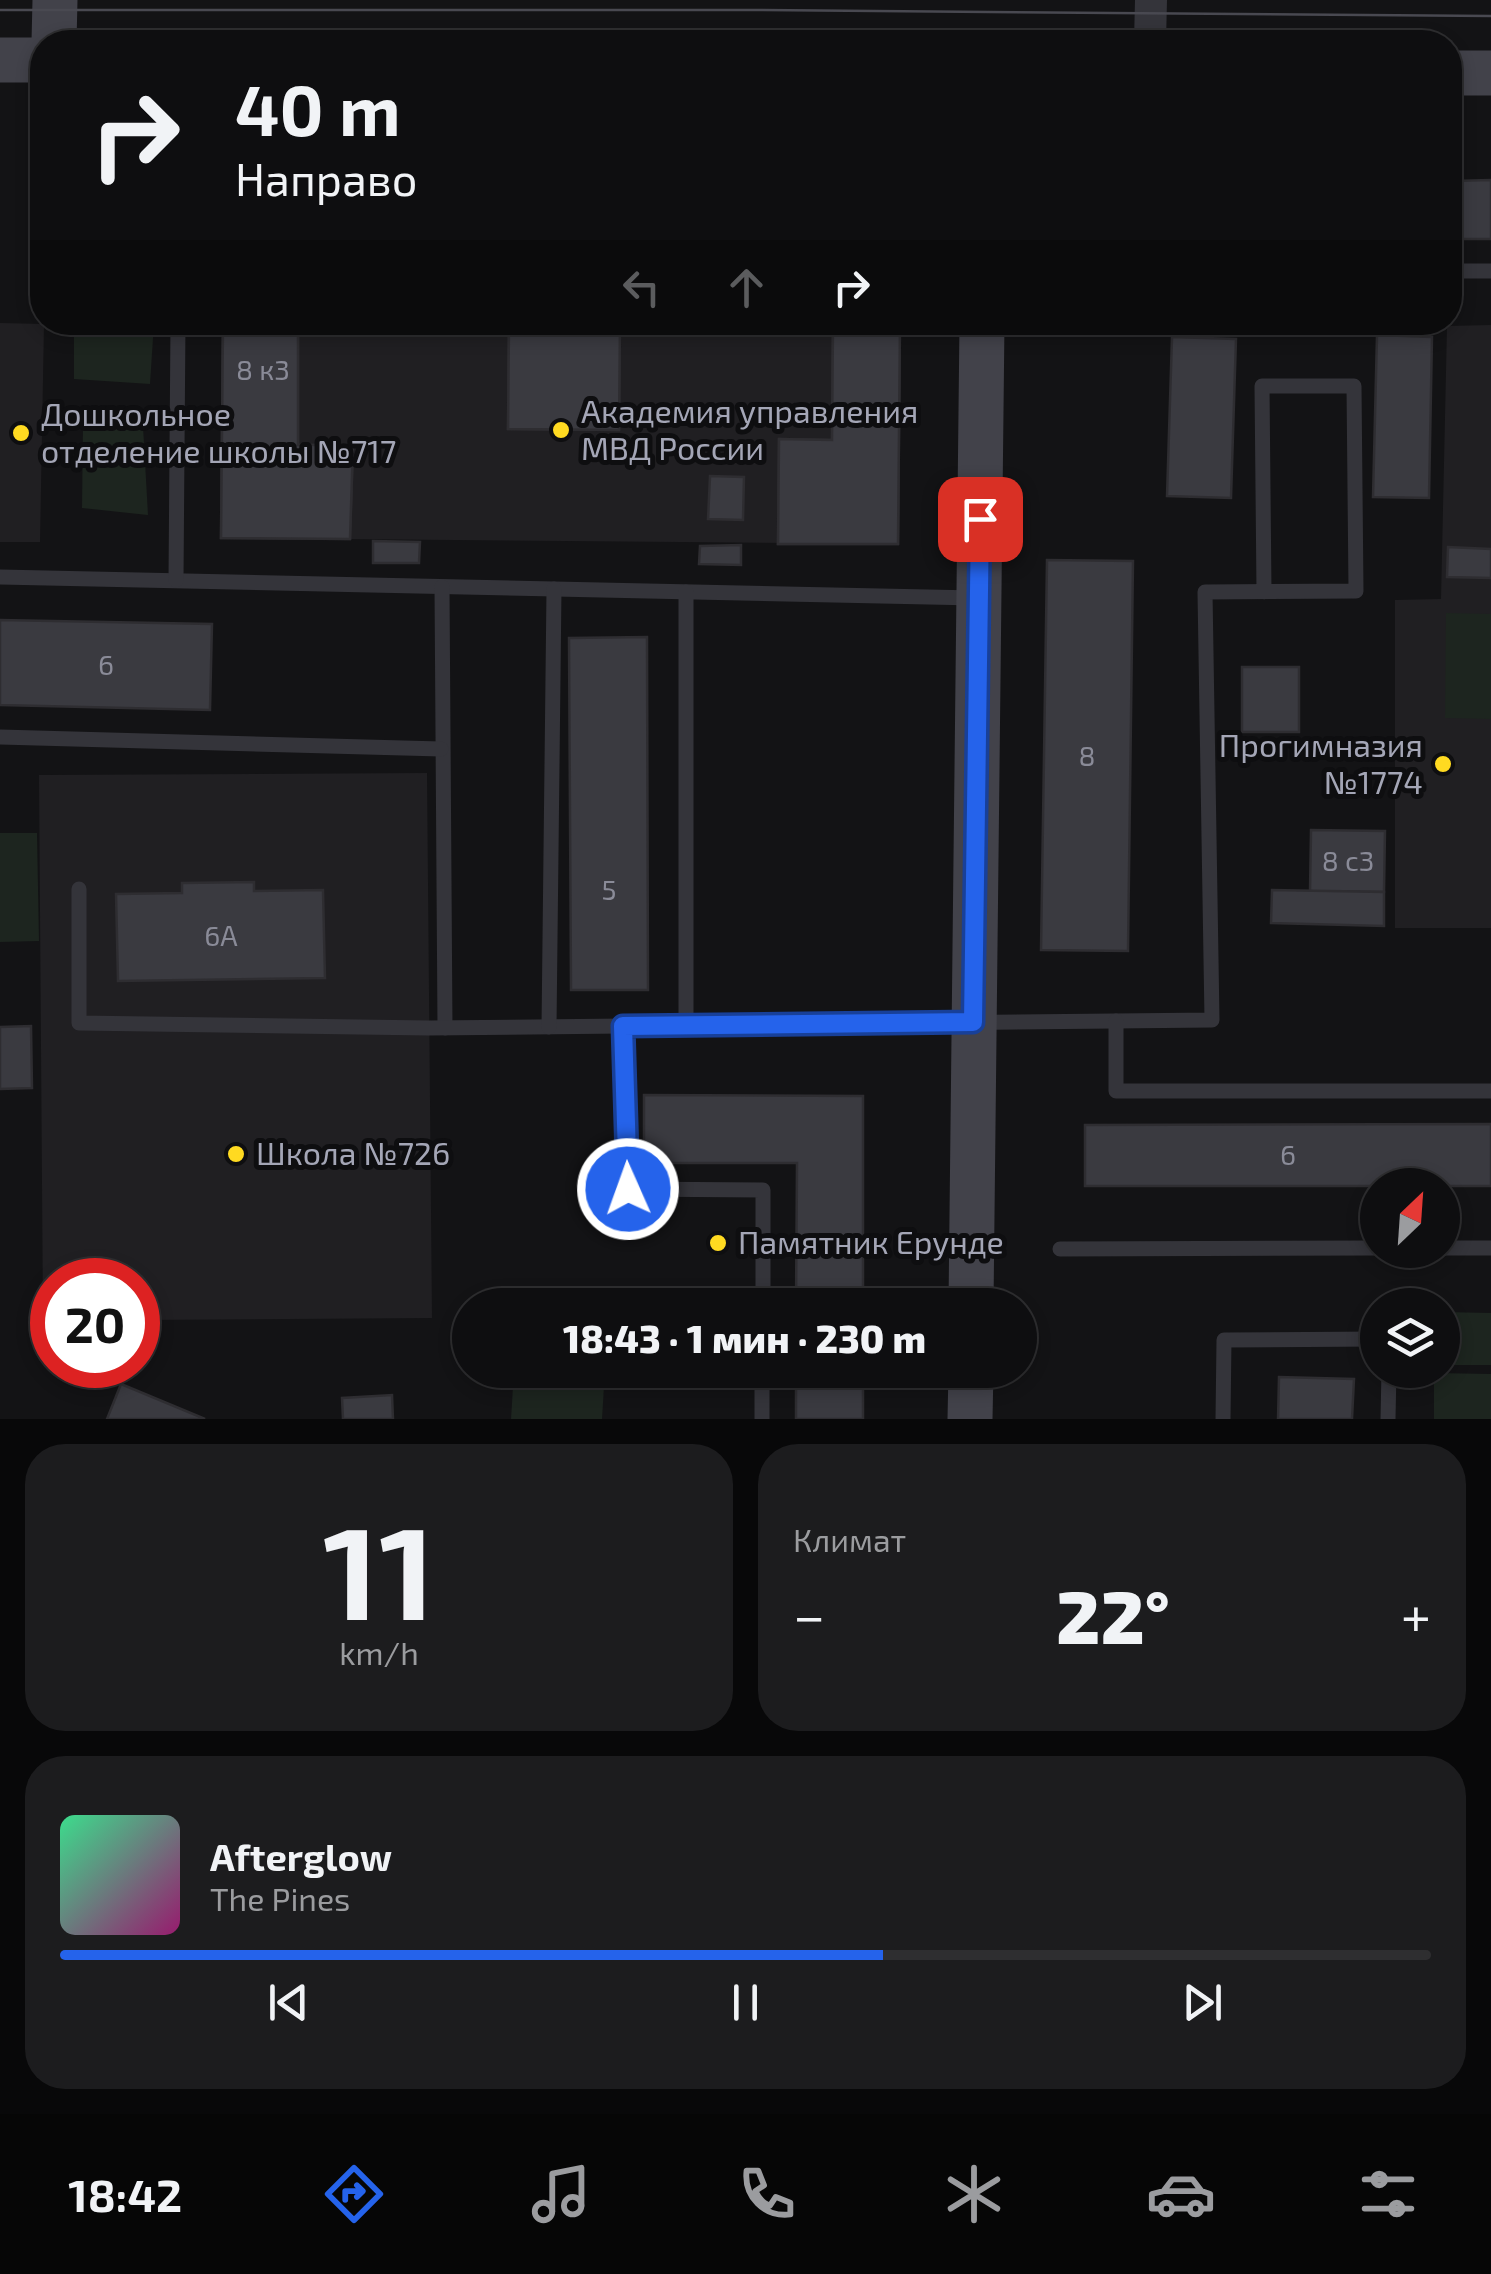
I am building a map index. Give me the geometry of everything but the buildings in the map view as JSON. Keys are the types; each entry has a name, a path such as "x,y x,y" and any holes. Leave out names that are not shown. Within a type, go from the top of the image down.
{"street":[{"path":"54,0 54,30"},
{"path":"1150,30 1151,0"},
{"path":"0,60 30,60"},
{"path":"1462,73 1491,73"},
{"path":"971,1288 982,335"},
{"path":"970,1419 971,1388"}],"lane":[{"path":"1462,270 1491,271"},
{"path":"176,580 178,335"},
{"path":"79,889 79,1023 445,1028 1212,1020 1205,592 1264,592 1356,591 1354,386 1262,386 1264,592"},
{"path":"0,577 980,598"},
{"path":"442,586 445,1028"},
{"path":"548,1027 554,589"},
{"path":"686,592 686,1026"},
{"path":"0,737 441,749"},
{"path":"1116,1021 1116,1091 1491,1090"},
{"path":"623,1026 628,1189 763,1190 762,1288"},
{"path":"1060,1249 1360,1248"},
{"path":"1460,1248 1491,1248"},
{"path":"1223,1419 1224,1340 1360,1340"},
{"path":"762,1388 762,1419"},
{"path":"1388,1419 1389,1388"}],"shaded area":[{"name":"Дошкольное отделение школы №717","path":"0,323 30,324 30,335 44,335 40,542 0,542"},
{"name":"Прогимназия №1774","path":"1491,325 1491,928 1395,928 1395,600 1441,599 1447,335 1462,335 1462,326"},
{"path":"74,335 153,335 150,384 74,379"},
{"name":"Академия управления МВД России","path":"223,335 900,335 898,544 221,538"},
{"path":"83,423 143,426 148,515 82,508"},
{"path":"1446,613 1491,614 1491,719 1445,718"},
{"name":"Школа №726","path":"427,773 432,1318 160,1320 160,1258 43,1258 39,775"},
{"path":"0,833 37,833 39,941 0,942"},
{"path":"1460,1312 1491,1313 1491,1365 1460,1365"},
{"path":"1460,1373 1491,1374 1491,1419 1434,1419 1434,1388 1460,1388"},
{"path":"513,1388 604,1388 602,1419 511,1419"}],"tram line":[{"path":"0,10 749,10 1491,16"}],"place":[{"name":"Академия управления МВД России","path":"561,430"},
{"name":"Дошкольное отделение школы №717","path":"21,433"},
{"name":"Прогимназия №1774","path":"1443,764"},
{"name":"Школа №726","path":"236,1154"},
{"name":"Памятник Ерунде","path":"718,1243"}],"route":[{"path":"628,1189 623,1026 973,1022 980,519"}]}
